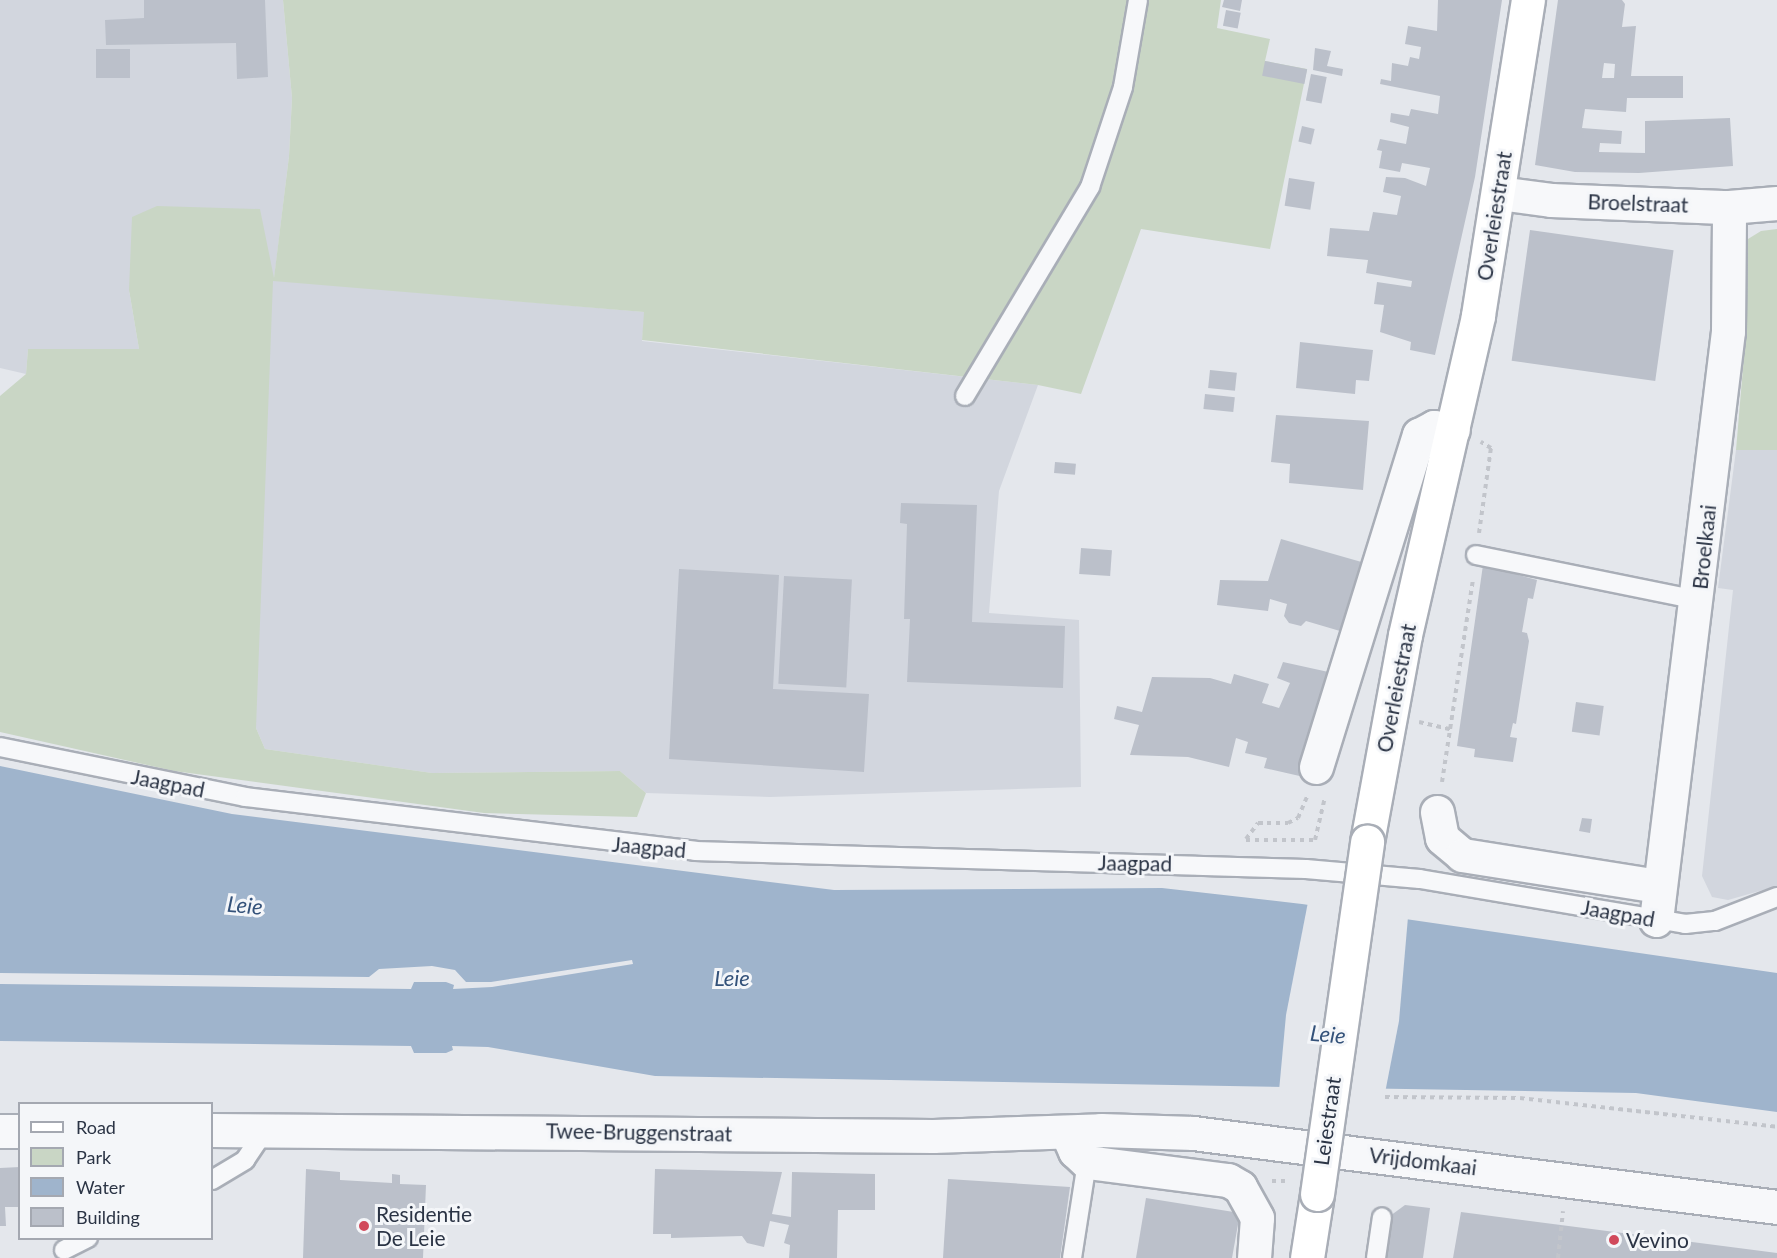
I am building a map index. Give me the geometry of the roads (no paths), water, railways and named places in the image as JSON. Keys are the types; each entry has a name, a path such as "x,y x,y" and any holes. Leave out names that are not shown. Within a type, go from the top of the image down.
{"main road":[{"name":"Overleiestraat","path":"1367,842 1405,635 1465,435 1528,0"},
{"name":"Leiestraat","path":"1307,1258 1367,842"}],"street":[{"name":"Broelstraat","path":"1499,193 1551,200 1729,207 1777,203"},
{"name":"Broelkaai","path":"1656,920 1658,886 1698,600 1728,331 1729,207"},
{"path":"1322,776 1419,435 1434,427 1465,435"},
{"path":"1437,812 1442,838 1462,855 1658,886"},
{"name":"Twee-Bruggenstraat","path":"213,1130 933,1136 1067,1133"},
{"path":"0,1131 18,1131"},
{"path":"1067,1133 1075,1151 1087,1162 1234,1183 1256,1211 1258,1226 1254,1258"},
{"name":"Vrijdomkaai","path":"1067,1133 1193,1133 1777,1207"}],"lane":[{"path":"965,396 1090,187 1123,87 1138,0"},
{"path":"1476,555 1698,600"},
{"name":"Jaagpad","path":"0,747 245,797 610,844 779,855 1306,869 1420,879 1685,924 1715,921 1777,897"},
{"path":"213,1179 245,1160 266,1129"},
{"path":"1072,1258 1087,1162"},
{"path":"1376,1258 1382,1218"},
{"path":"64,1250 86,1240"}],"water":[{"name":"Leie","path":"0,766 232,814 834,890 1162,888 1302,904 1777,973 1777,1112 1636,1093 655,1076 488,1047 452,1046 453,1050 446,1053 414,1053 411,1046 0,1041 0,984 411,989 414,982 446,982 454,985 453,989 492,987 633,964 632,960 491,982 466,982 455,970 432,966 379,969 369,977 0,973"}],"place":[{"name":"Residentie De Leie","path":"364,1226"},
{"name":"Vevino","path":"1614,1240"}]}
